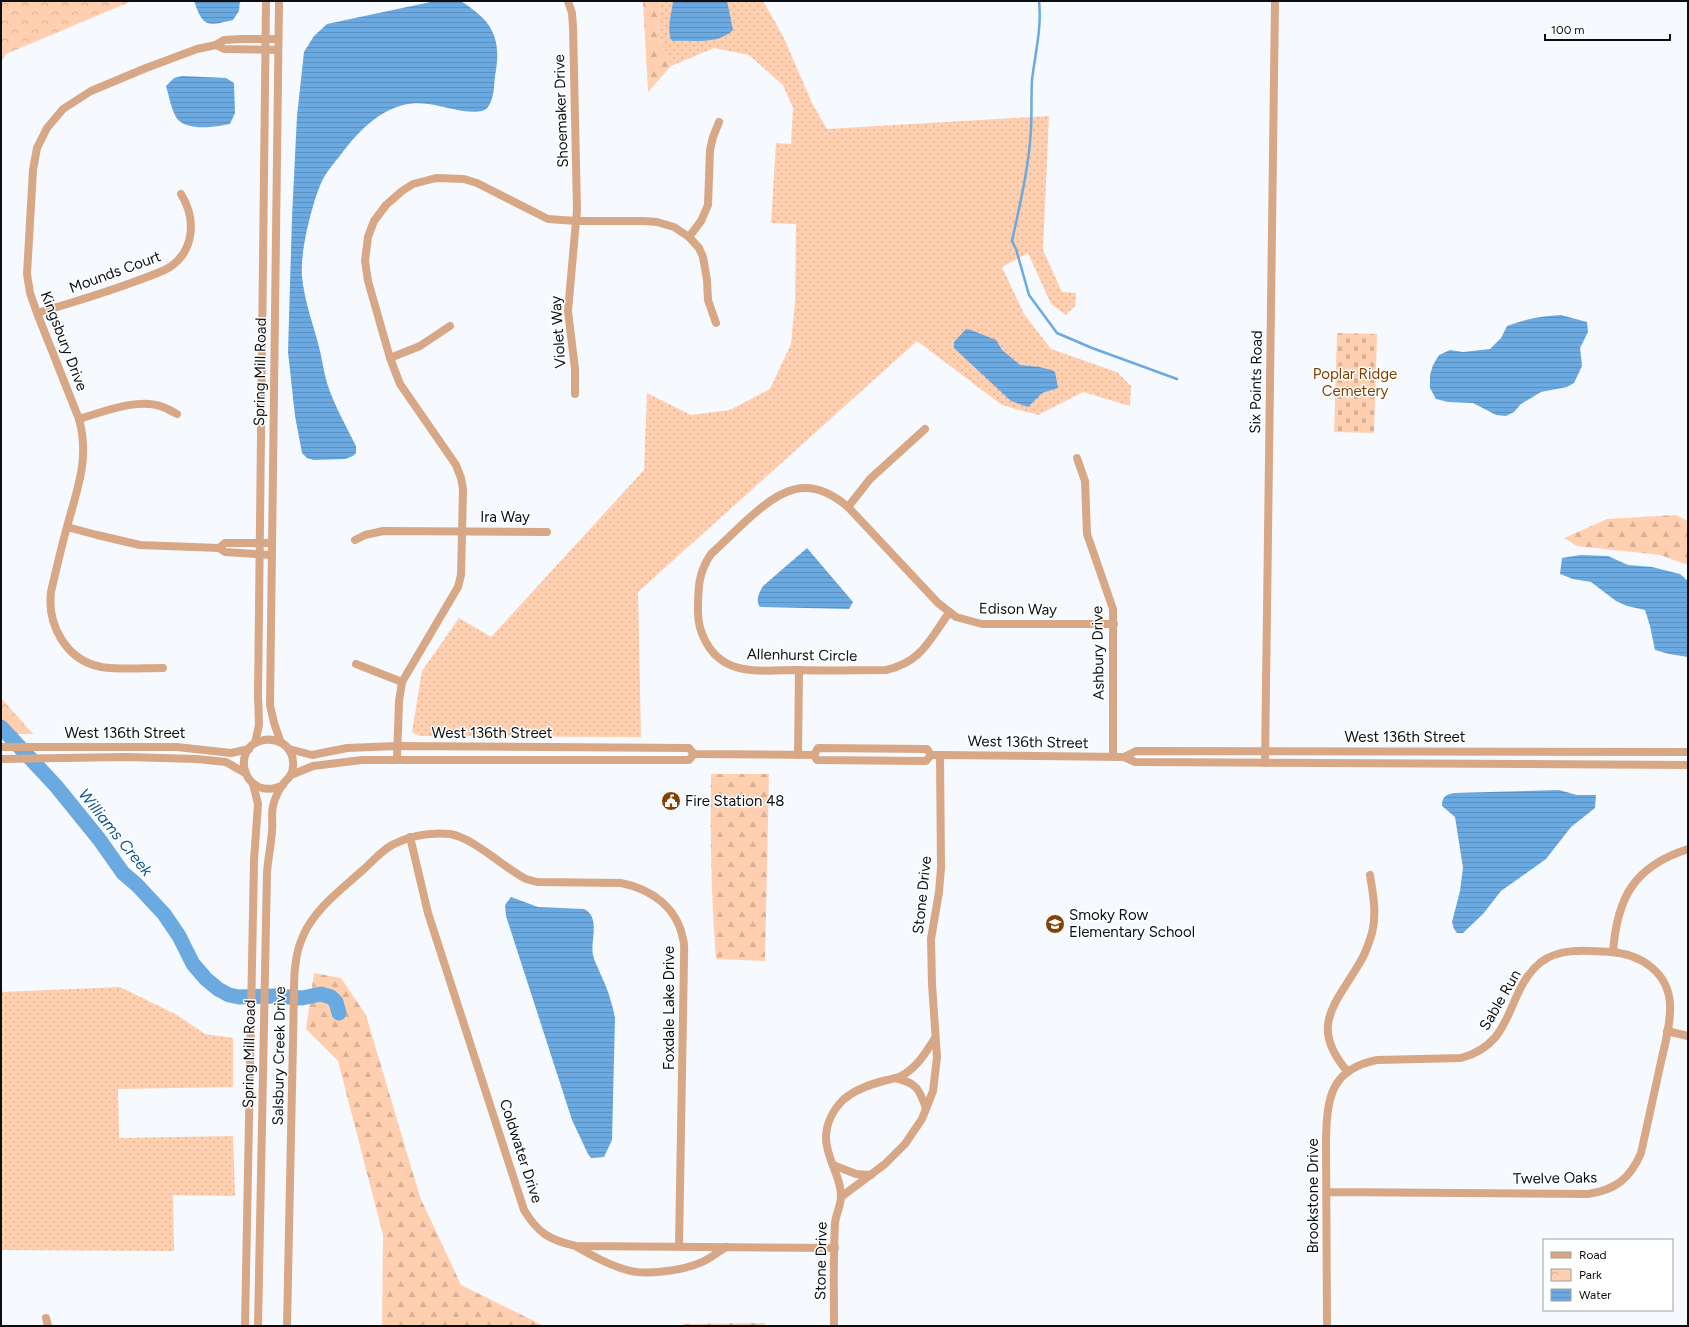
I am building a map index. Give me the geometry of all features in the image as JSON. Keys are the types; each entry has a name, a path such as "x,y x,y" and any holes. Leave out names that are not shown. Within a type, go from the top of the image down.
{"street":[{"name":"Spring Mill Road","path":"252,746 259,721 259,555 266,1"},
{"name":"Spring Mill Road","path":"279,1 270,705 281,743"},
{"name":"Shoemaker Drive","path":"568,1 572,13 573,27 577,163 576,221"},
{"name":"Six Points Road","path":"1265,762 1275,1"},
{"name":"Kingsbury Drive","path":"164,668 101,667 78,656 68,648 54,626 51,618 50,602 67,527 80,482 83,465 83,439 79,419 30,293 27,264 34,158 47,128 65,107 91,91 197,49 216,45 224,40 278,39"},
{"name":"Kingsbury Drive","path":"216,45 224,49 278,50"},
{"path":"689,237 701,221 708,205 710,150 719,122"},
{"path":"397,759 399,701 402,682 458,587 462,575 463,489 456,465 400,384 390,358 368,281 365,261 368,237 374,221 386,205 402,191 422,181 436,178 464,179 477,183 548,219 576,221 657,222 674,227 689,237 699,248 705,264 708,300 716,323"},
{"name":"Mounds Court","path":"37,313 119,288 159,272 175,263 187,246 192,227 185,201 180,194"},
{"name":"Violet Way","path":"575,394 575,369 568,311 576,221"},
{"path":"390,358 420,346 450,326"},
{"path":"79,419 121,406 141,404 163,406 177,414"},
{"path":"848,507 870,479 925,429"},
{"name":"Ashbury Drive","path":"1077,458 1085,481 1088,534 1111,599 1114,624 1113,757"},
{"name":"Allenhurst Circle","path":"848,507 824,491 809,488 800,488 779,495 767,502 712,554 705,563 700,575 698,591 698,620 700,631 715,654 726,662 740,668 761,670 886,670 898,668 908,663 919,654 930,642 949,613"},
{"name":"Edison Way","path":"848,507 938,603 949,613 968,622 982,624 1114,624"},
{"path":"67,527 140,545 219,548 225,552 271,555"},
{"name":"Ira Way","path":"355,540 365,535 383,531 547,532"},
{"path":"219,548 225,543 272,543"},
{"path":"356,664 402,682"},
{"path":"798,754 799,670"},
{"path":"268,739 281,743 289,749 293,762 291,775 283,785 276,788 260,788 253,784 245,774 244,761 252,746 268,739"},
{"name":"West 136th Street","path":"2,747 177,747 231,752 252,746"},
{"name":"West 136th Street","path":"289,749 312,756 347,748 398,746 688,748 694,754 814,755"},
{"name":"West 136th Street","path":"814,755 818,748 926,749 931,755"},
{"name":"West 136th Street","path":"1124,757 1136,751 1266,750 1688,752"},
{"name":"West 136th Street","path":"291,775 313,766 355,760 689,760 694,754"},
{"name":"West 136th Street","path":"814,755 817,760 926,761 931,755"},
{"name":"West 136th Street","path":"931,755 1124,757 1135,762 1688,765"},
{"name":"Stone Drive","path":"841,1198 897,1154 922,1119 933,1091 936,1077 937,1058 932,984 931,939 941,880 940,755"},
{"name":"West 136th Street","path":"1,759 125,758 209,760 229,763 245,774"},
{"name":"Spring Mill Road","path":"245,1326 254,860 258,804 253,784"},
{"name":"Spring Mill Road","path":"258,1326 267,865 272,831 272,808 283,785"},
{"name":"Foxdale Lake Drive","path":"410,837 425,833 453,835 482,850 517,874 526,879 537,882 621,883 634,886 648,892 662,901 672,912 684,940 679,1246"},
{"name":"Salsbury Creek Drive","path":"288,1326 294,992 295,967 298,948 308,924 323,906 393,844 410,837"},
{"name":"Coldwater Drive","path":"410,837 428,912 524,1210 538,1229 547,1237 558,1242 576,1246 835,1248"},
{"path":"1613,952 1618,914 1624,899 1635,881 1653,864 1672,854 1688,849"},
{"path":"1348,1072 1338,1061 1331,1048 1327,1032 1328,1022 1336,999 1360,963 1372,932 1374,911 1370,875"},
{"name":"Sable Run","path":"1348,1072 1365,1062 1377,1060 1461,1058 1474,1055 1494,1040 1505,1024 1528,976 1542,962 1552,955 1564,952 1623,953 1644,961 1653,967 1660,976 1669,996 1670,1005 1667,1031"},
{"path":"1667,1031 1688,1036"},
{"name":"Twelve Oaks","path":"1327,1192 1588,1194 1601,1192 1612,1188 1629,1174 1641,1153 1667,1031"},
{"name":"Stone Drive","path":"834,1326 835,1222 841,1198 838,1176 829,1156 826,1137 830,1119 836,1109 852,1093 872,1084 901,1076 918,1064 935,1038"},
{"name":"Brookstone Drive","path":"1327,1326 1328,1106 1329,1098 1334,1089 1348,1072"},
{"path":"894,1078 906,1080 917,1087 926,1108"},
{"path":"833,1165 856,1174 871,1175"},
{"path":"576,1246 599,1259 628,1271 649,1272 673,1270 703,1262 727,1247"}],"green space":[{"path":"1,1 132,1 6,54 1,61"},
{"path":"643,1 660,1 658,36 671,66 648,92"},
{"path":"660,1 763,1 783,36 812,103 827,129 1049,116 1043,250 1062,292 1076,293 1075,306 1066,315 1051,304 1028,253 1002,267 1024,314 1051,349 1117,372 1131,386 1130,406 1083,392 1038,415 1002,405 917,341 638,592 641,737 420,736 412,732 422,671 459,618 491,637 644,470 647,393 691,415 730,410 770,389 791,344 795,302 796,224 771,223 776,143 791,144 793,108 783,85 749,55 714,48 671,66 658,36"},
{"name":"Poplar Ridge Cemetery","path":"1337,333 1377,334 1374,433 1334,432"},
{"path":"1676,515 1688,521 1688,565 1660,555 1577,546 1564,538 1607,519"},
{"path":"1,698 33,734 1,734"},
{"path":"711,774 769,774 765,961 716,959 711,867"},
{"path":"314,973 341,978 366,1015 420,1197 461,1285 544,1326 382,1326 383,1235 338,1061 306,1029"},
{"path":"120,987 177,1015 205,1034 233,1038 233,1087 118,1089 119,1138 233,1136 235,1196 173,1195 174,1251 1,1250 1,992"},
{"path":"765,1323 764,1326 683,1326 684,1324"}],"water":[{"path":"194,1 240,1 239,11 233,20 212,24 208,23 200,16"},
{"path":"435,1 460,1 476,12 489,26 496,41 497,49 497,66 493,96 488,107 477,112 416,103 403,105 385,112 361,130 331,167 322,181 311,214 305,241 302,266 304,293 327,383 356,446 356,453 345,459 314,460 307,458 302,453 295,416 288,352 297,116 304,52 314,36 327,24"},
{"path":"673,1 727,1 733,30 727,35 712,40 672,41 669,27"},
{"path":"182,76 226,78 234,83 235,113 230,124 193,127 180,122 173,110 166,86 174,78"},
{"path":"1561,315 1587,322 1588,332 1580,348 1582,366 1574,383 1567,387 1541,392 1521,404 1514,412 1506,416 1496,415 1473,403 1448,402 1436,399 1430,388 1430,375 1433,365 1439,355 1450,350 1463,352 1490,349 1501,338 1507,326 1534,318"},
{"path":"966,329 996,340 1002,350 1020,365 1052,370 1055,372 1058,388 1042,393 1028,407 1011,401 954,348 954,342"},
{"path":"807,548 853,602 849,609 760,607 758,599 763,586"},
{"path":"1580,555 1608,556 1628,565 1652,567 1680,574 1688,581 1688,657 1655,650 1645,610 1627,606 1616,601 1591,582 1573,579 1560,574 1562,558"},
{"path":"1559,790 1577,795 1596,795 1595,808 1571,827 1546,859 1501,891 1483,914 1463,933 1457,933 1452,922 1460,891 1463,868 1455,817 1442,806 1443,798 1454,793"},
{"path":"511,897 538,907 584,909 589,913 594,923 592,949 607,989 615,1018 612,1140 604,1157 591,1158 572,1120 506,916 505,905"}],"waterway":[{"path":"1039,1 1040,21 1032,80 1030,143 1024,185 1012,241 1016,249 1029,295 1057,333 1092,348 1177,379"},
{"name":"Williams Creek","path":"1,727 56,786 99,839 123,873 137,885 164,914 179,936 193,964 206,979 218,989 229,995 239,997 275,996 302,998 321,994 331,997 336,1002 339,1013"}],"place":[{"name":"Fire Station 48","path":"671,801"},
{"name":"Smoky Row Elementary School","path":"1055,924"}]}
